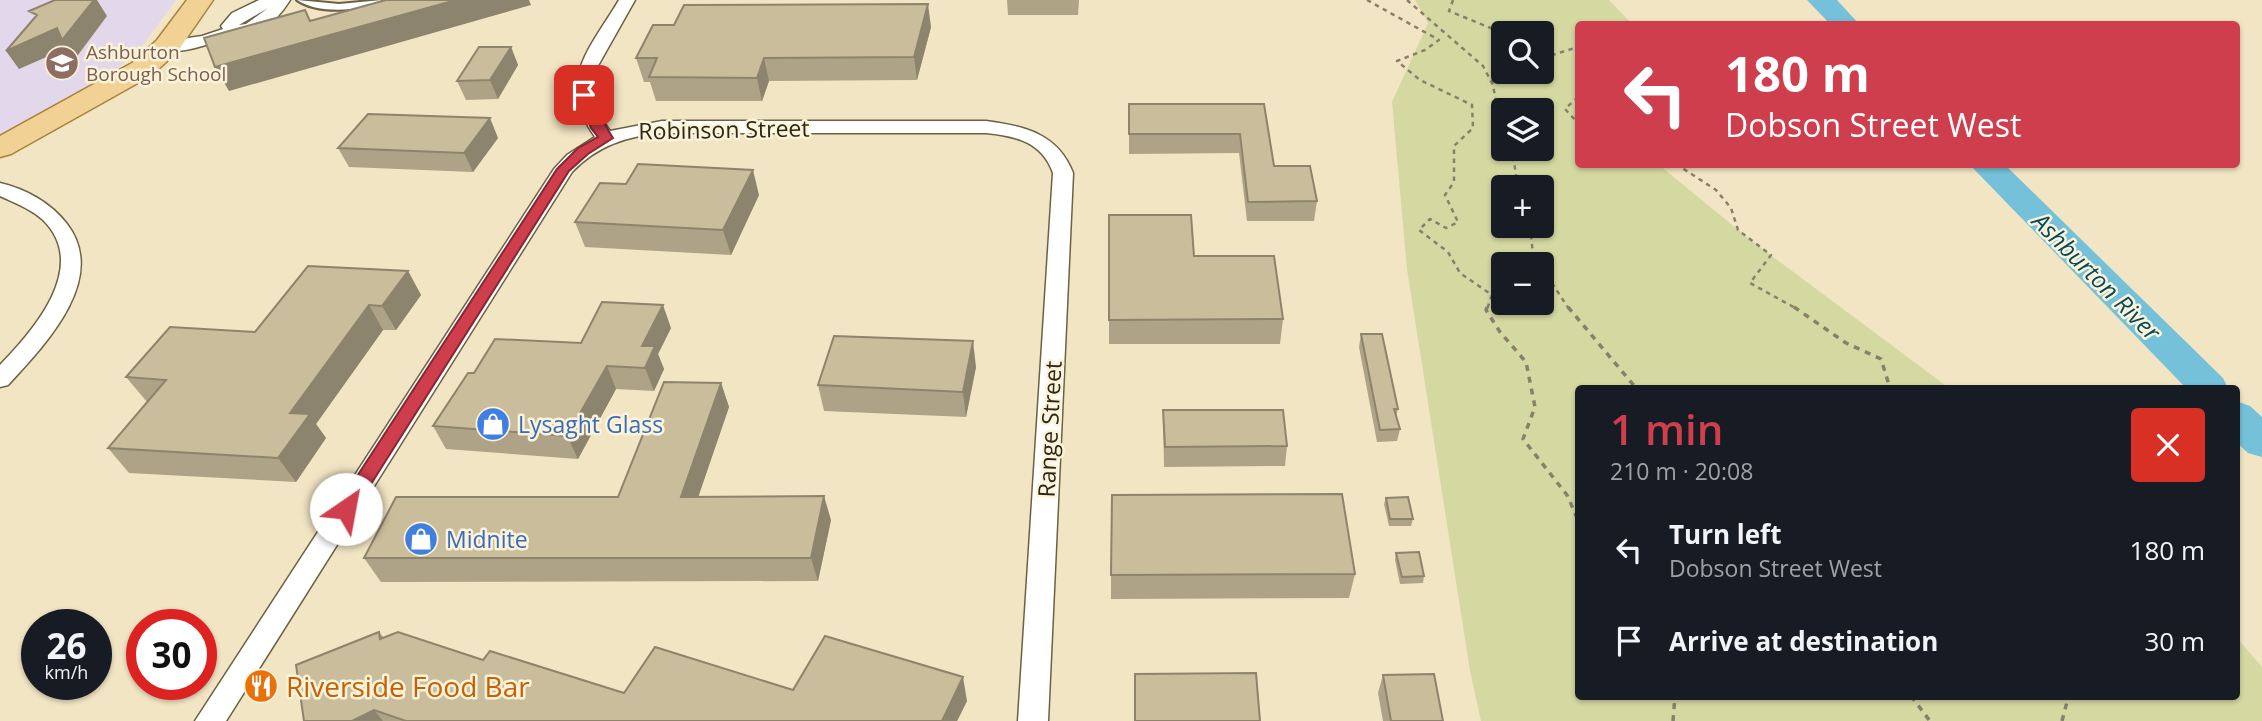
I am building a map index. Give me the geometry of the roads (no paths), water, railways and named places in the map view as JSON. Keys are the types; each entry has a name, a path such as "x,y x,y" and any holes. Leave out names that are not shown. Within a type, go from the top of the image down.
{"main road":[{"path":"0,148 142,69 167,46 200,0"}],"street":[{"path":"233,31 229,26 238,17 272,0"},
{"path":"167,46 205,41 257,26 271,16 282,0"},
{"path":"606,138 598,128 584,95 583,85 586,71 626,0"},
{"name":"Robinson Street","path":"210,721 557,179 573,159 606,138 630,131 662,127 986,127 1016,131 1045,142"},
{"name":"Range Street","path":"1033,721 1063,173 1060,159 1045,142"},
{"path":"0,189 34,205 51,217 62,229 71,257 65,292 57,312 44,331 0,379"}],"lane":[{"path":"301,0 337,7 378,0"}],"waterway":[{"name":"Ashburton River","path":"1821,0 1842,21"},
{"name":"Ashburton River","path":"1989,168 2206,385"},
{"name":"Ashburton River","path":"2240,420 2262,442"}],"place":[{"name":"Ashburton Borough School","path":"62,63"},
{"name":"Lysaght Glass","path":"493,424"},
{"name":"Midnite","path":"421,539"},
{"name":"Riverside Food Bar","path":"261,686"}]}
